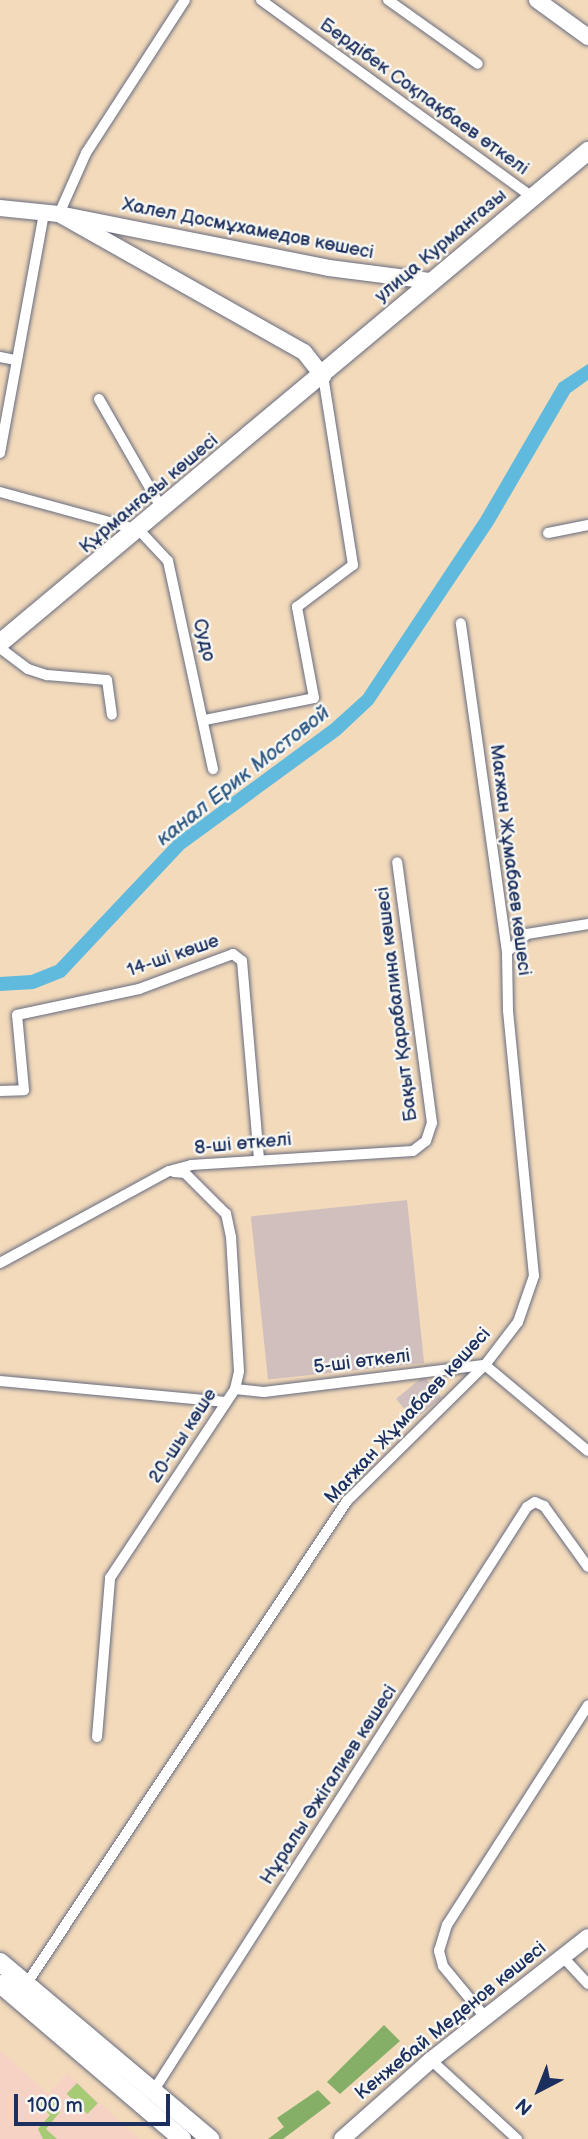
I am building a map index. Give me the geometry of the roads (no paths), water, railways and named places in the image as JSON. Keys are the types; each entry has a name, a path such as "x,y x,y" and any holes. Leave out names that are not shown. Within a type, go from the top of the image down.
{"main road":[{"name":"улица Курмангазы","path":"323,376 431,281 588,151"},
{"name":"Құрманғазы көшесі","path":"0,645 323,376"},
{"path":"0,1962 210,2139"},
{"path":"0,1984 182,2139"}],"street":[{"path":"0,453 15,360 52,214 86,153 185,0"},
{"name":"Бердібек Соқпақбаев өткелі","path":"261,0 532,197"},
{"path":"388,0 478,64"},
{"path":"537,0 588,37"},
{"name":"Халел Досмұхамедов көшесі","path":"0,208 52,214 329,268 431,281"},
{"name":"Халел Досмұхамедов көшесі","path":"52,214 304,352 323,376"},
{"path":"0,357 15,360"},
{"path":"205,720 314,698 297,607 353,565 323,376"},
{"path":"99,399 162,509"},
{"path":"0,492 139,530"},
{"path":"548,533 588,525"},
{"name":"Судо","path":"139,530 168,561 205,720 213,769"},
{"name":"Мағжан Жұмабаев көшесі","path":"27,1983 347,1501 485,1365 518,1322 534,1276 508,1010 507,952 461,623"},
{"path":"0,645 28,668 47,675 107,680 112,715"},
{"name":"Бақыт Қарабалина көшесі","path":"397,862 432,1123 426,1141"},
{"path":"507,952 527,934 588,924"},
{"name":"14-ші көше","path":"0,1091 24,1090 17,1014 139,989 233,954 242,961 259,1158"},
{"name":"8-ші өткелі","path":"0,1263 169,1171 259,1158 413,1151 426,1141"},
{"name":"20-шы көше","path":"97,1737 110,1578 235,1389 239,1370 231,1237 226,1214 186,1173 169,1171"},
{"path":"485,1365 588,1451"},
{"name":"5-ші өткелі","path":"235,1389 264,1392 485,1365"},
{"path":"0,1381 226,1402"},
{"name":"Нұралы Әжiгалиев көшесi","path":"154,2090 527,1507 535,1502 544,1506 588,1567"},
{"path":"485,2017 443,1966 439,1951 447,1925 588,1705"},
{"name":"Кенжебай Меденов көшесі","path":"342,2139 431,2060 588,1937"},
{"path":"562,1956 588,1984"},
{"path":"431,2060 517,2139"}],"water":[{"name":"канал Ерик Мостовой","path":"588,364 588,380 570,393 493,525 373,704 340,735 184,849 64,977 34,989 0,991 0,977 31,975 56,965 175,839 331,724 363,695 481,517 559,383"}]}
